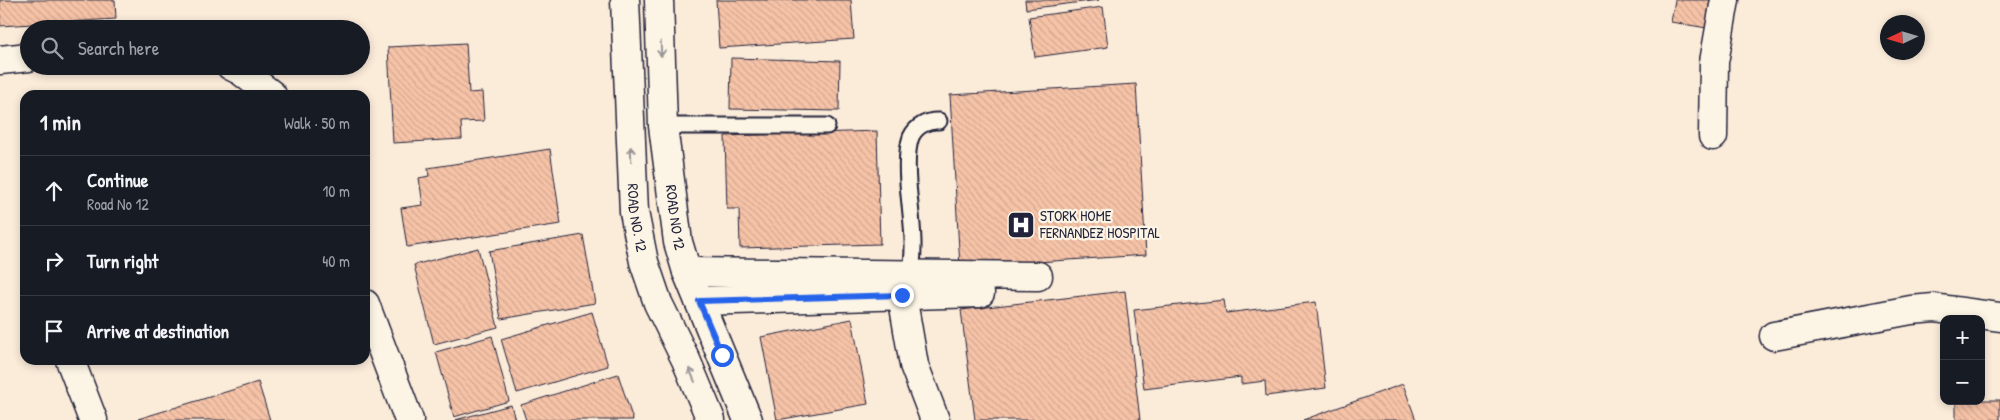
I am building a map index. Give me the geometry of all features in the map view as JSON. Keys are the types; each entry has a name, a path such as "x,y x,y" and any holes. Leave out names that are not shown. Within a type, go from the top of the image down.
{"street":[{"name":"ROAD NO. 12","path":"625,0 634,212 644,262 658,303 686,360 711,420"},
{"name":"ROAD NO 12","path":"659,0 663,126 678,242 687,272 748,420"},
{"path":"1712,136 1714,62 1725,0"},
{"path":"0,60 20,58"},
{"path":"245,75 265,90"},
{"path":"687,272 1005,292"},
{"path":"699,301 1038,276"},
{"path":"906,285 914,365 935,420"},
{"path":"1774,336 1911,310 1934,308 2000,317"},
{"path":"370,317 409,420"},
{"path":"72,365 93,420"}],"lane":[{"path":"906,285 913,262 907,169 911,138 922,125 931,120 939,121"},
{"path":"663,126 826,126"}],"building":[{"path":"0,0 115,0 116,19 20,20 20,25 0,26"},
{"path":"716,0 851,0 854,39 719,48"},
{"path":"1025,0 1099,0 1026,9"},
{"path":"1675,0 1717,0 1713,29 1671,22"},
{"path":"1103,7 1108,47 1035,57 1029,17"},
{"path":"466,43 469,93 482,92 484,121 461,122 462,139 393,143 388,47"},
{"path":"731,58 840,61 839,111 730,109"},
{"path":"1136,84 1146,255 960,267 950,95"},
{"path":"877,131 880,244 740,248 739,209 727,209 725,136"},
{"path":"550,149 561,224 407,247 401,208 423,205 419,178 429,176 428,168"},
{"path":"583,235 595,303 501,319 489,251"},
{"path":"478,248 498,327 434,344 414,265"},
{"path":"1125,291 1140,420 975,420 961,310"},
{"path":"1224,300 1226,313 1316,302 1326,388 1266,396 1265,381 1241,384 1241,377 1144,389 1134,310"},
{"path":"592,312 608,366 517,393 501,339"},
{"path":"852,319 868,404 777,420 761,337"},
{"path":"492,336 509,401 454,417 436,352"},
{"path":"618,374 633,420 526,420 521,405"},
{"path":"258,382 270,420 138,419"},
{"path":"1403,384 1416,420 1303,420"},
{"path":"1985,400 2000,400 2000,420 1956,420 1956,405 1985,405"},
{"path":"511,405 515,420 455,420"}],"place":[{"name":"STORK HOME FERNANDEZ HOSPITAL","path":"1021,225"}],"route":[{"path":"722,355 699,301 902,295"}]}
